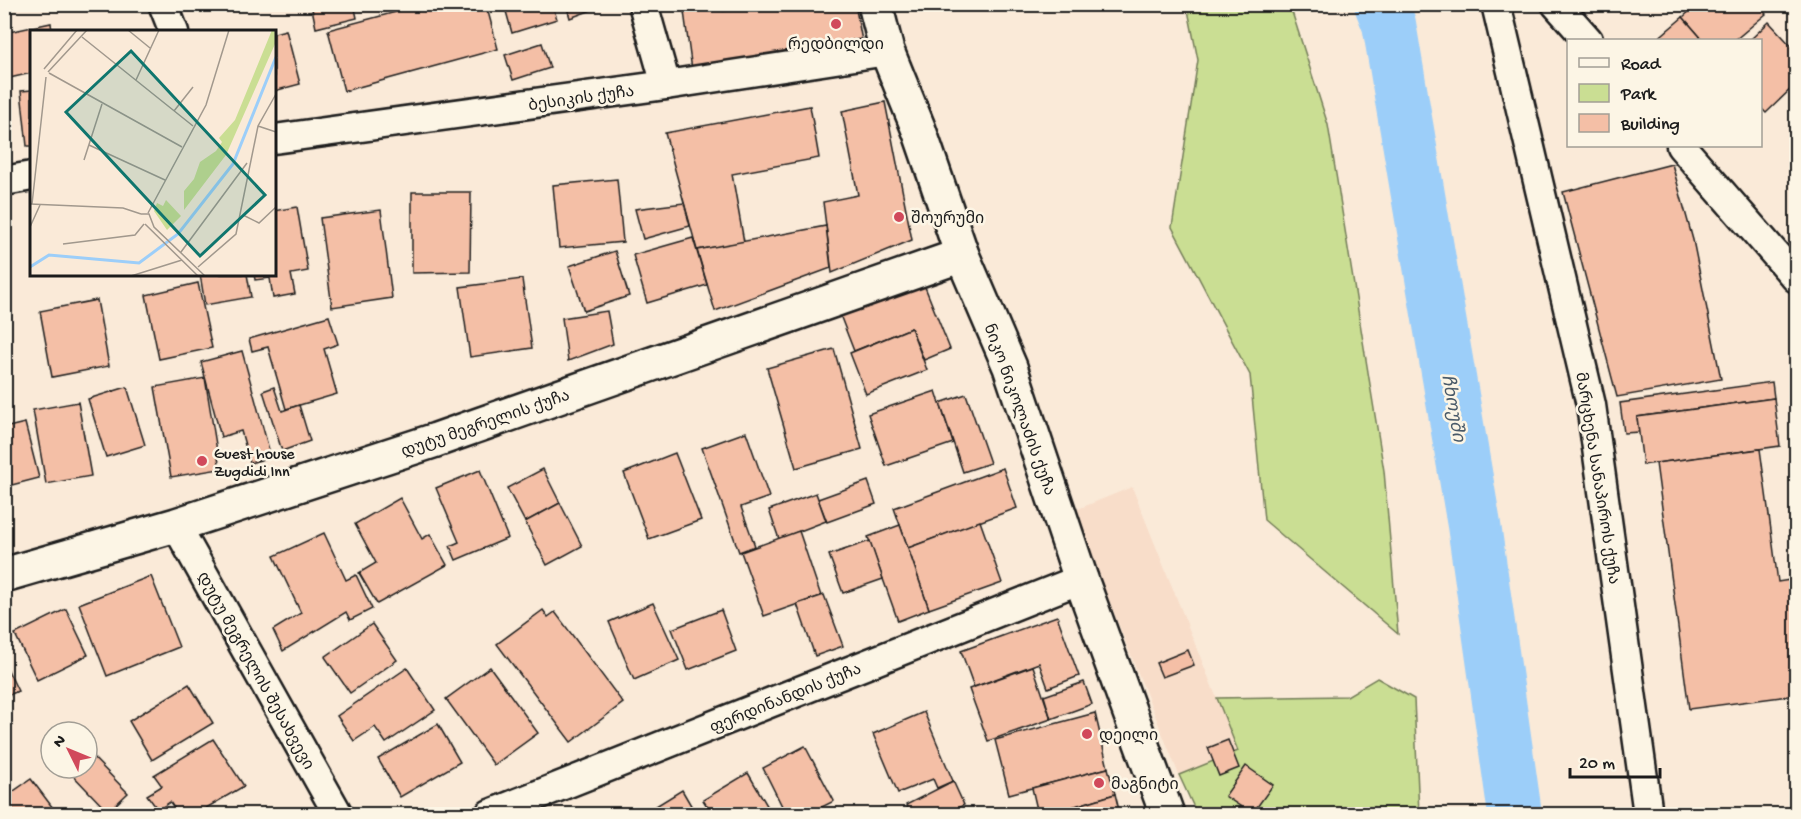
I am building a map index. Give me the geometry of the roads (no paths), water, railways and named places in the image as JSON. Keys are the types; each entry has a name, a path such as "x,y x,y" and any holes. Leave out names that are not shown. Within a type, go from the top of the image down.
{"street":[{"path":"163,4 173,30"},
{"path":"643,4 666,85"},
{"name":"ნიკო ნიკოლაძის ქუჩა","path":"875,4 887,51 919,130 962,255 1010,367 1081,579 1167,814"},
{"name":"მარცხენა სანაპიროს ქუჩა","path":"1496,4 1591,405 1648,814"},
{"path":"1556,4 1587,39"},
{"name":"ბესიკის ქუჩა","path":"276,139 666,85 887,51"},
{"path":"1682,147 1796,274"},
{"path":"4,181 30,176"},
{"name":"დუტუ მეგრელის ქუჩა","path":"4,575 176,525 436,440 962,255"},
{"name":"დუტუ მეგრელის შესახვევი","path":"176,525 338,814"},
{"name":"ფერდინანდის ქუჩა","path":"490,814 1081,579"}],"waterway":[{"name":"ჩხოუში","path":"1381,4 1389,24 1474,525 1515,814"}],"place":[{"name":"რედბილდი","path":"836,24"},
{"name":"შოურუმი","path":"899,217"},
{"name":"Guest house Zugdidi Inn","path":"202,461"},
{"name":"დეილი","path":"1087,734"},
{"name":"მაგნიტი","path":"1099,783"}]}
